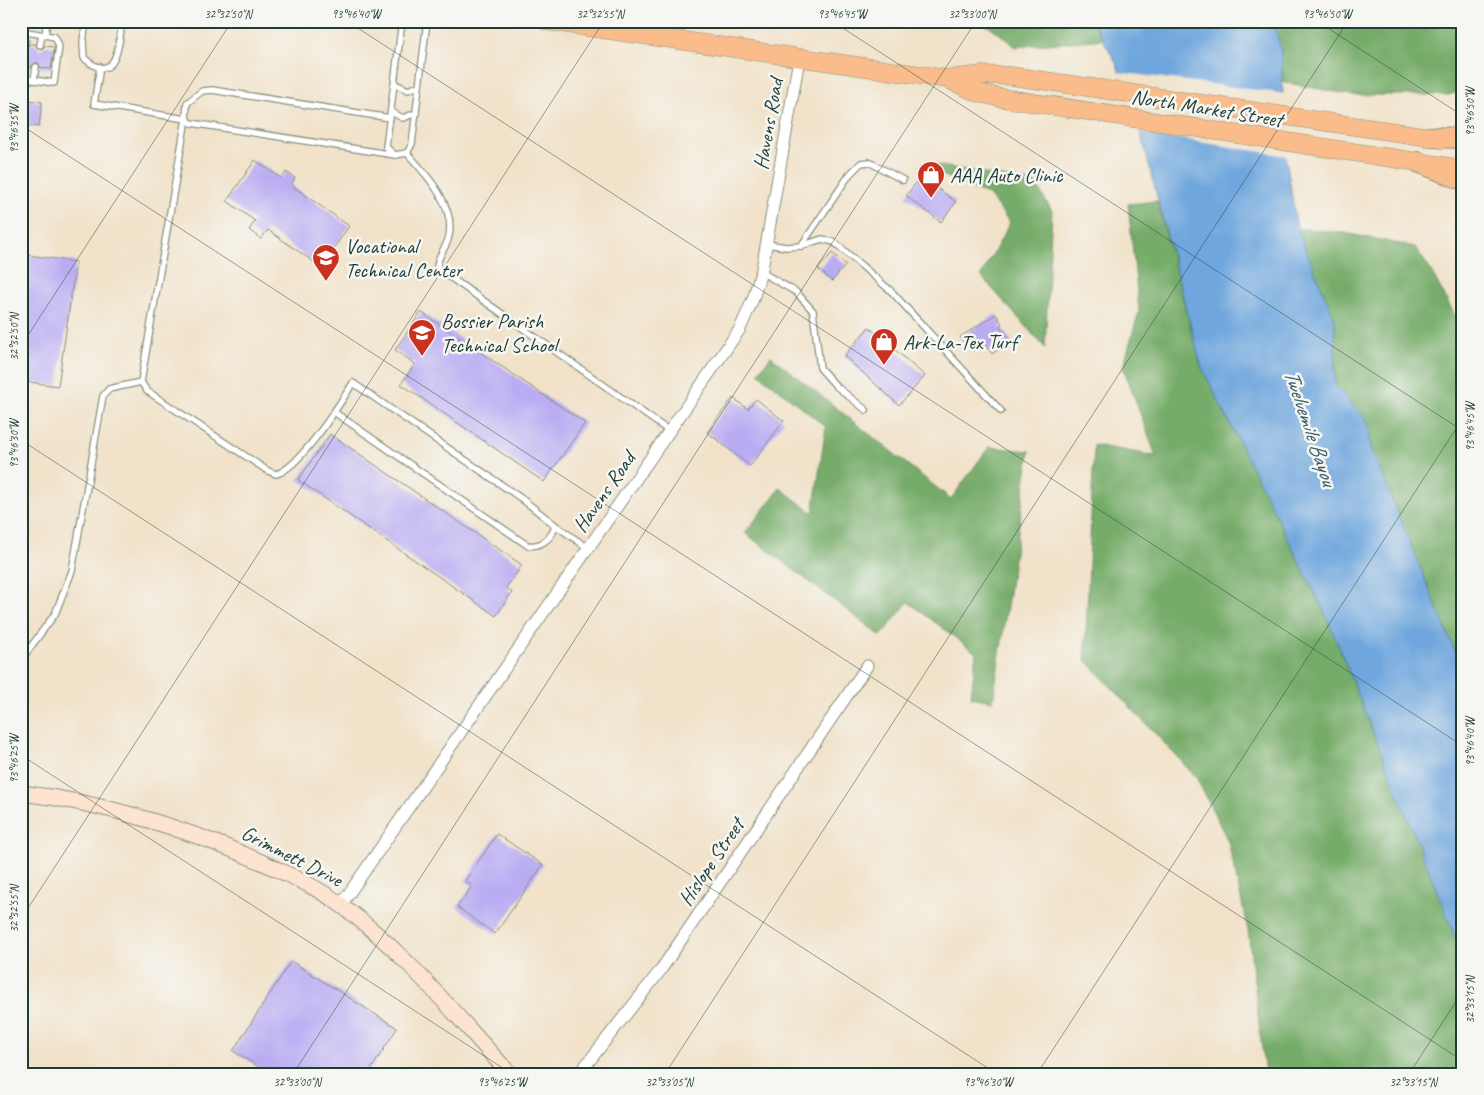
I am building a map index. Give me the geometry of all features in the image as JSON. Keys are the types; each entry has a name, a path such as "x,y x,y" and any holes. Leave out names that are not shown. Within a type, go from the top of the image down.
{"highway":[{"path":"1429,137 1463,138"},
{"path":"1418,162 1463,180"}],"main road":[{"name":"North Market Street","path":"546,21 798,59 948,79 982,75 1011,76 1463,142"},
{"name":"North Market Street","path":"948,79 980,93 1002,98 1362,155 1463,169"},
{"name":"Grimmett Drive","path":"21,793 104,808 211,841 298,879 341,905 395,952 510,1074"}],"street":[{"name":"Havens Road","path":"341,905 740,328 753,299 761,272 798,59"},
{"name":"Hislope Street","path":"579,1074 660,971 866,666"}],"lane":[{"path":"40,45 47,21"},
{"path":"86,21 83,42 84,58 100,67 110,65 117,58 122,21"},
{"path":"395,155 386,147 402,21"},
{"path":"407,153 412,144 427,21"},
{"path":"21,78 54,83 59,46 55,37 24,32 25,43"},
{"path":"34,80 36,67"},
{"path":"100,67 94,104 186,119 204,125 395,155 407,153"},
{"path":"395,84 408,90 419,86"},
{"path":"416,113 403,118 212,90 202,91 187,103 186,119 142,382 147,391 268,471 276,474 292,467 334,412 353,383 522,499 588,548"},
{"path":"407,153 429,177 450,218 448,240 437,259 437,268 669,431"},
{"path":"801,246 845,181 861,162 869,162 903,180"},
{"path":"767,244 786,247 801,246 822,239 834,242 890,292 1001,411"},
{"path":"761,272 796,292 813,311 820,368 836,386 866,410"},
{"path":"21,660 55,614 72,571 103,396 109,388 142,382"},
{"path":"334,412 527,545 533,546 545,541 553,533 555,525"}],"green space":[{"path":"978,21 1093,21 1103,39 1016,47 995,30"},
{"path":"1274,21 1463,21 1463,91 1448,95 1351,95 1283,82 1281,50"},
{"path":"936,165 1035,183 1052,211 1045,348 981,276 1010,223 989,195 933,171"},
{"path":"1157,201 1201,366 1326,615 1463,956 1463,1074 1265,1074 1248,930 1228,841 1196,777 1085,659 1094,445 1156,456 1123,367 1139,311 1128,204"},
{"path":"1297,228 1345,233 1415,247 1430,269 1463,330 1463,671 1371,448 1368,421 1335,385 1335,320"},
{"path":"771,356 951,499 989,447 1030,451 993,701 971,697 976,653 908,602 881,636 745,533 780,488 813,513 826,427 758,373"}],"water":[{"name":"Twelvemile Bayou","path":"1093,21 1274,21 1281,50 1286,158 1297,228 1335,320 1335,385 1368,421 1371,448 1463,671 1463,956 1326,615 1201,366 1142,138 1117,65"}],"pier":[{"path":"1117,72 1286,94 1288,156 1137,132"}],"building":[{"path":"30,44 35,44 40,50 45,46 54,47 51,69 41,68 37,62 31,67 21,65 21,46 26,48"},
{"path":"21,99 42,102 39,127 21,125"},
{"path":"255,160 281,178 286,172 295,178 291,185 349,226 321,267 268,230 261,239 249,230 255,221 227,201"},
{"name":"AAA Auto Clinic","path":"921,176 956,202 941,222 906,196"},
{"path":"832,253 846,265 832,281 818,269"},
{"path":"21,254 76,262 58,386 21,381"},
{"path":"421,312 585,423 544,482 401,384 415,364 395,350"},
{"path":"996,314 1002,324 1000,326 1011,341 992,354 980,338 967,347 960,337"},
{"name":"Ark-La-Tex Turf","path":"869,327 925,376 899,405 844,356"},
{"path":"733,398 748,409 756,399 784,421 750,466 707,432"},
{"path":"330,434 522,565 506,588 512,592 496,616 298,480"},
{"path":"497,834 543,865 495,934 457,907 472,886 465,881"},
{"path":"291,961 397,1028 368,1074 270,1074 233,1051"}],"place":[{"name":"AAA Auto Clinic","path":"931,199"},
{"name":"Vocational Technical Center","path":"326,282"},
{"name":"Bossier Parish Technical School","path":"422,357"},
{"name":"Ark-La-Tex Turf","path":"884,366"}]}
